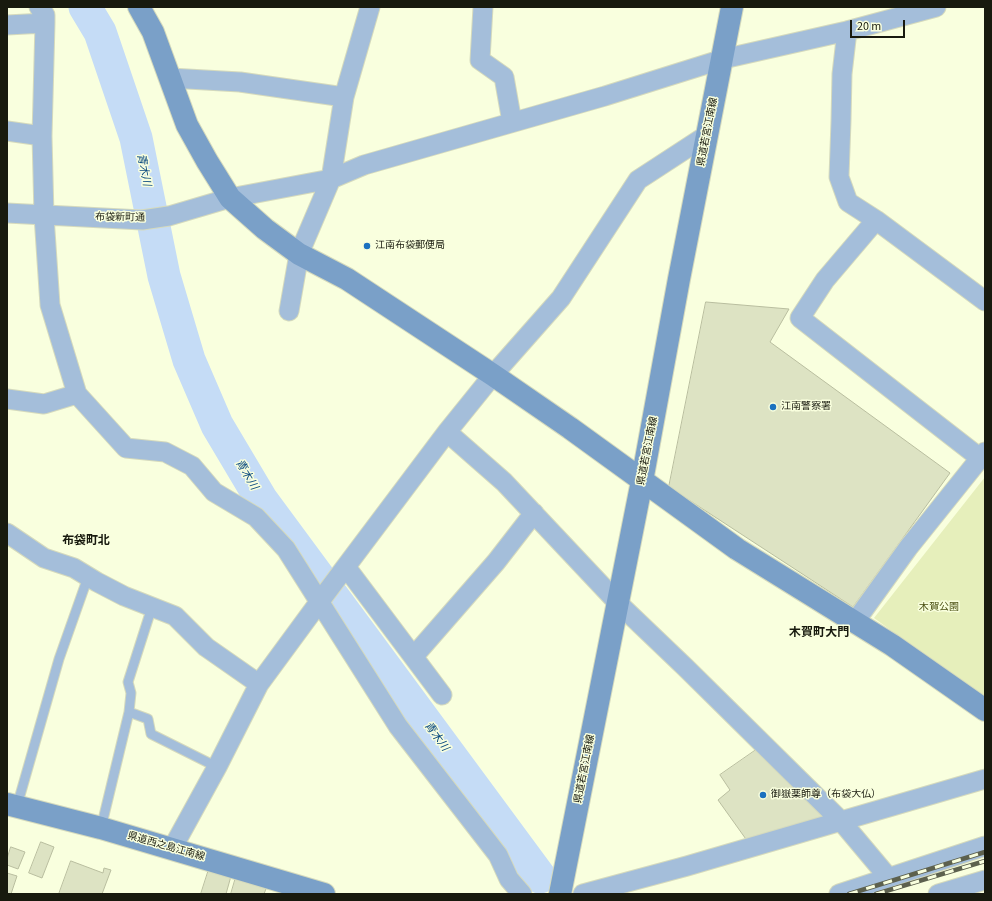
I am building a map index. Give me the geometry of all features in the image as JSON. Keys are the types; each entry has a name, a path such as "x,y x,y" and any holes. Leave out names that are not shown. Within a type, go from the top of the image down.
{"main road":[{"path":"139,7 153,32 187,125 206,161 230,198 265,229 299,254 347,279 493,375 570,428 737,549 854,623 892,645 985,710"},
{"name":"県道若宮江南線","path":"560,894 642,481 732,7"},
{"name":"県道西之島江南線","path":"12,805 101,828 172,849 287,889 324,894"}],"street":[{"path":"289,311 299,254 331,179 344,97 370,7"},
{"path":"483,7 480,60 504,77 512,122"},
{"name":"布袋新町通","path":"7,214 142,220 169,216 230,198 331,179 364,165 605,96 723,59 847,31 936,7"},
{"path":"7,25 42,15 42,136 44,216 50,305 77,394 126,448 165,452 192,466 214,492 256,517 286,549 321,600 398,726 498,855 509,879 522,894"},
{"path":"847,31 842,74 842,121 838,177 848,202 876,220 985,301"},
{"path":"170,78 240,82 344,97"},
{"path":"7,131 42,136"},
{"path":"172,849 260,684 341,573 447,432 493,375 561,298 638,180 707,134"},
{"path":"854,623 908,548 982,455 800,318 825,280 876,220"},
{"path":"7,399 44,404 77,394"},
{"path":"447,432 504,482 618,603 841,821 888,877"},
{"path":"414,656 496,562 534,513"},
{"path":"7,532 44,558 74,568 124,596 175,616 206,647 260,684"},
{"path":"341,573 414,656 442,694"},
{"path":"583,894 687,866 985,779"},
{"path":"839,894 985,846"},
{"path":"938,894 985,880"}],"lane":[{"path":"12,805 59,659 88,577"},
{"path":"101,828 129,712 131,693 128,682 152,607"},
{"path":"129,712 148,719 150,734 217,767"}],"green space":[{"name":"木賀公園","path":"985,477 985,699 874,618"}],"building":[{"name":"江南警察署","path":"706,302 789,309 770,342 950,473 853,607 669,487"},
{"name":"御嶽薬師尊（布袋大仏）","path":"756,750 823,817 748,842 718,800 730,790 720,775"},
{"path":"41,842 54,847 42,878 29,873"},
{"path":"11,847 25,852 18,869 7,865 7,859"},
{"path":"71,861 103,873 104,868 111,870 102,894 59,894"},
{"path":"209,869 231,876 226,894 201,894"},
{"path":"7,873 17,876 11,894 7,894"},
{"path":"236,877 267,886 264,894 231,894"}],"waterway":[{"name":"青木川","path":"85,7 100,32 136,138 164,276 189,360 217,425 261,499 540,877"}],"railway":[{"path":"849,894 985,852"},
{"path":"876,894 985,861"}],"place":[{"name":"江南布袋郵便局","path":"367,246"},
{"name":"江南警察署","path":"773,407"},
{"name":"御嶽薬師尊（布袋大仏）","path":"763,795"}],"district":[{"name":"布袋町北","path":"86,541"},
{"name":"木賀町大門","path":"819,633"}]}
